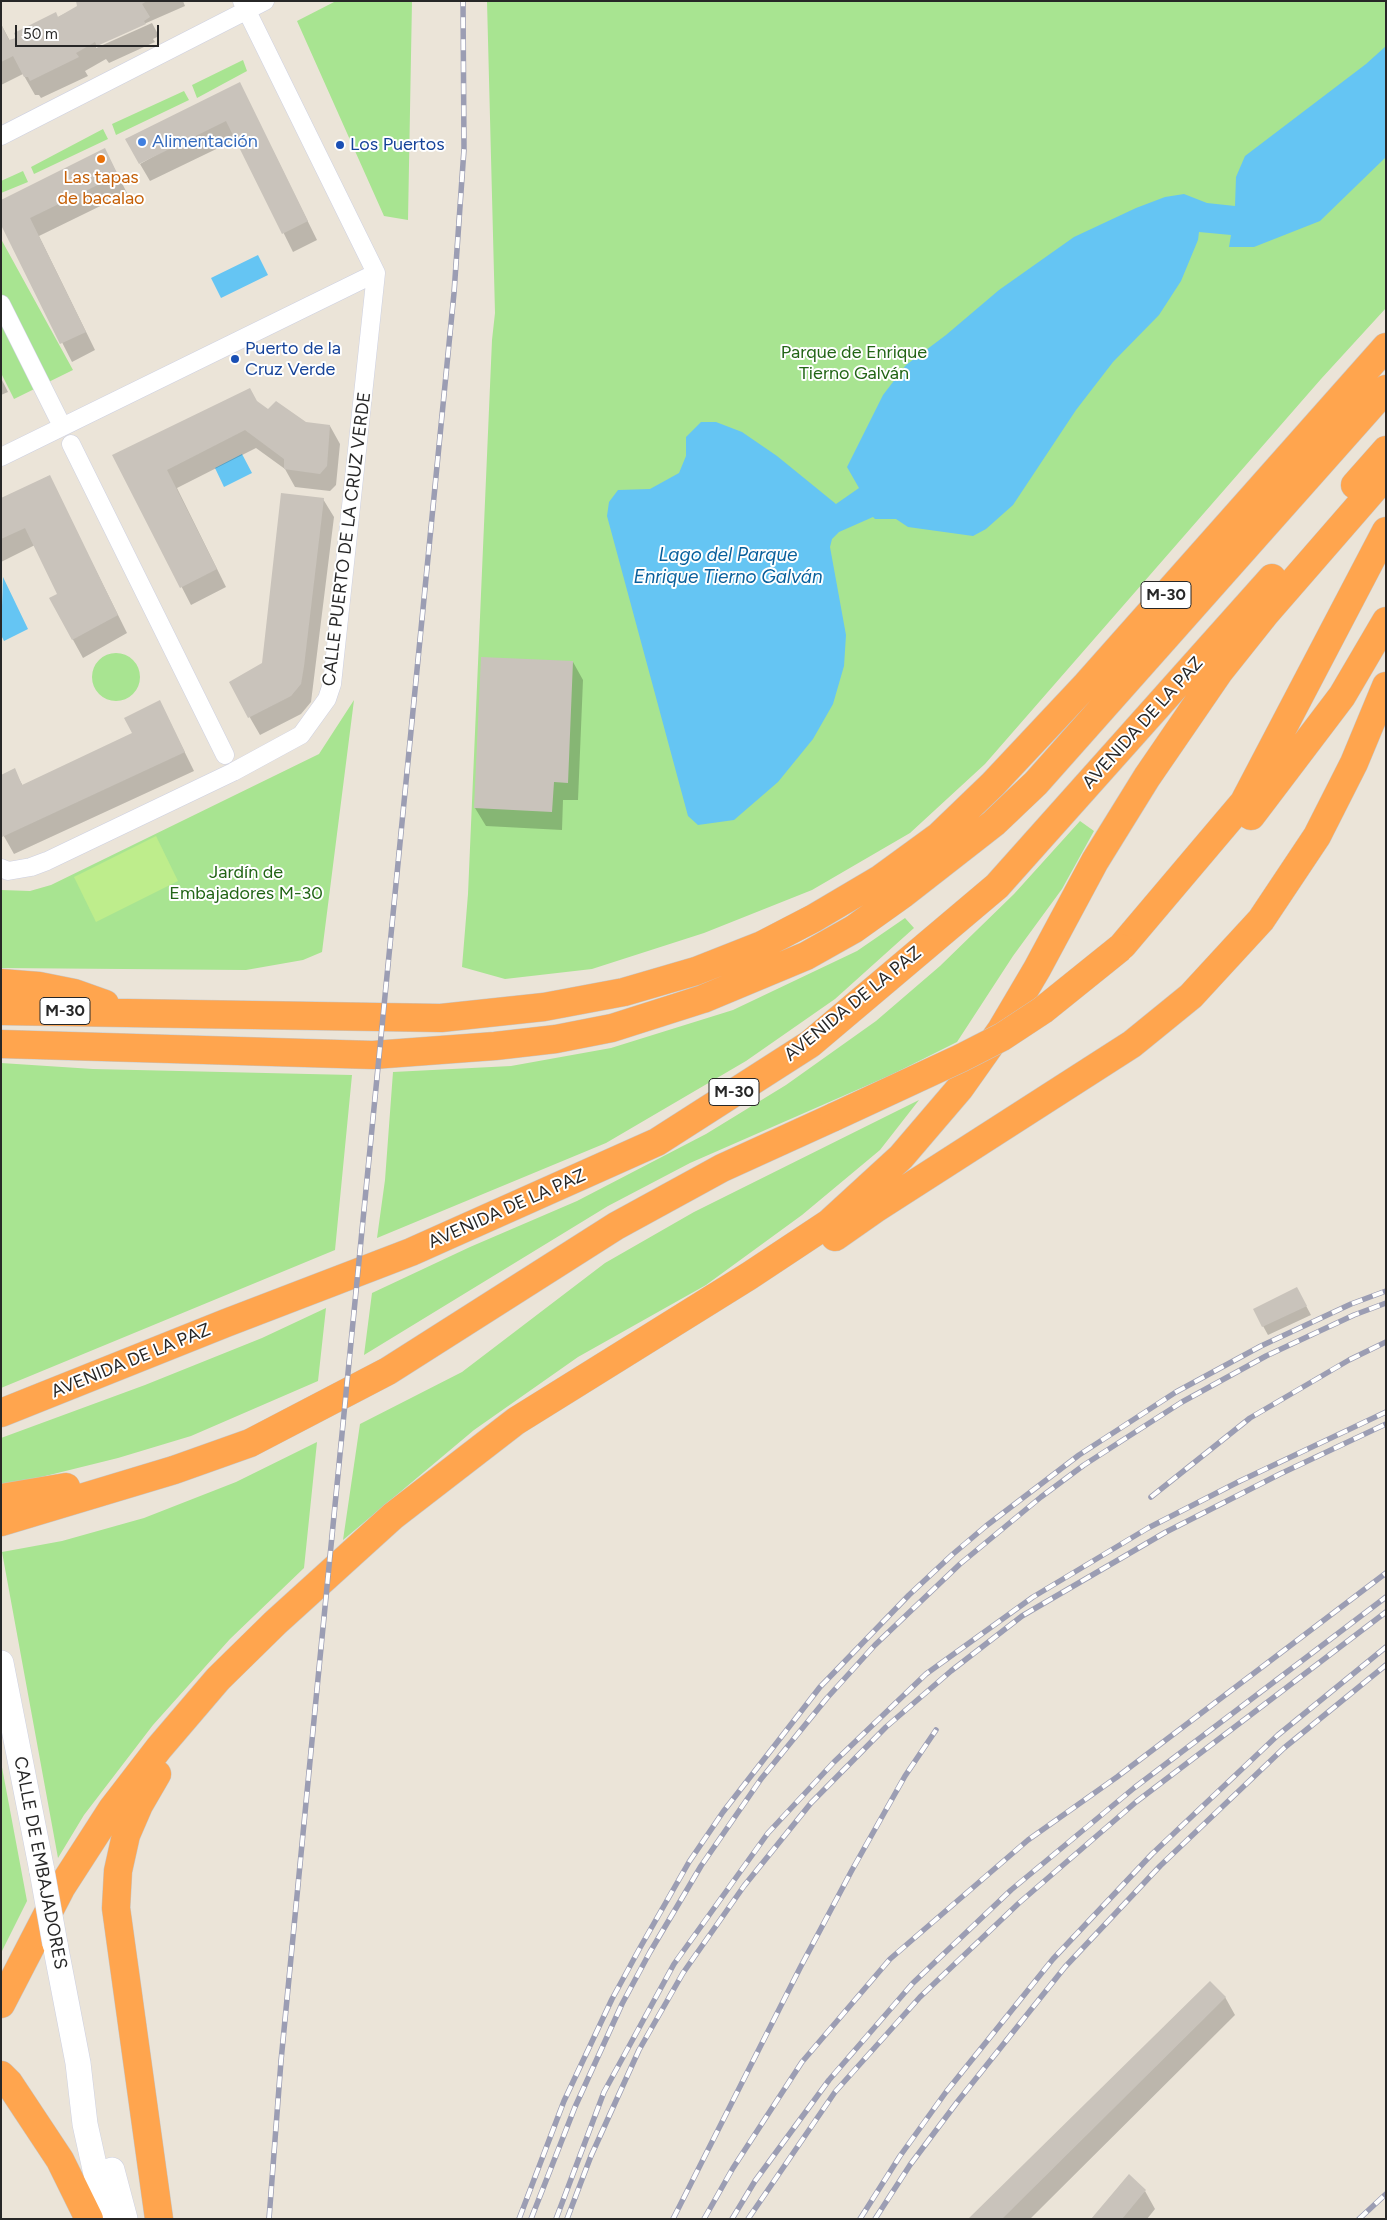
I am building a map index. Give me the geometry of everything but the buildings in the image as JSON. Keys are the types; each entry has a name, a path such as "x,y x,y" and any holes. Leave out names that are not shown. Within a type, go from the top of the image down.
{"highway":[{"name":"M-30","path":"1,1010 400,1019 441,1018 544,1007 624,992 696,971 762,945 814,918 880,879 939,836 993,784 1086,685 1386,347"},
{"path":"1,1044 373,1054 495,1046 556,1039 612,1028 703,999 806,956 854,929 902,894 994,823 1036,783 1386,389"},
{"name":"AVENIDA DE LA PAZ","path":"1,1413 226,1323 411,1252 657,1142 810,1044 997,886 1386,450"},
{"path":"1,2004 61,1888 112,1809 178,1726 224,1673 275,1623 385,1523 516,1421 749,1276 829,1222 901,1157 960,1088 1000,1030 1037,969 1095,860 1147,777 1219,672 1266,613 1386,474"},
{"path":"1121,946 1244,802 1386,531"},
{"path":"1,1522 174,1470 250,1443 388,1371 616,1226 722,1168 962,1058 1002,1037 1042,1010 1157,918 1208,867 1251,816 1342,696 1386,621"},
{"path":"516,1421 612,1376 831,1240 875,1209 1132,1044 1190,996 1261,920 1317,836 1354,763 1386,686"},
{"path":"1,983 39,986 74,993 128,1012"},
{"path":"1,1498 174,1470"},
{"path":"159,2219 116,1908 118,1870 126,1835 151,1782 169,1758 178,1726"},
{"path":"4,2086 60,2160 89,2219"}],"main road":[{"name":"CALLE DE EMBAJADORES","path":"1,1663 78,2063 85,2124 106,2219"},
{"name":"CALLE DE EMBAJADORES","path":"78,2063 98,2121 125,2219"}],"street":[{"path":"1,136 244,6 265,1"},
{"path":"1,456 376,274 244,6"},
{"name":"CALLE PUERTO DE LA CRUZ VERDE","path":"1,868 8,870 31,867 47,862 233,772 301,735 327,699 335,661 376,274"},
{"path":"1,304 62,426"},
{"path":"71,444 225,755"}],"green space":[{"path":"336,1 412,1 408,220 384,216 297,21"},
{"name":"Parque de Enrique Tierno Galván","path":"487,1 1386,1 1386,308 1321,379 985,764 910,833 812,890 704,933 592,969 505,979 462,967 468,894 492,340 495,313"},
{"path":"243,60 247,71 197,98 192,85"},
{"path":"184,91 189,100 116,135 112,124"},
{"path":"103,129 108,139 34,174 31,167"},
{"path":"23,171 28,182 1,193 1,181"},
{"path":"1,239 73,370 14,399 1,373"},
{"path":"116,653 125,655 133,660 138,668 140,677 138,686 133,694 125,699 116,701 107,699 99,694 94,686 92,677 94,668 99,660 107,655"},
{"name":"Jardín de Embajadores M-30","path":"354,700 322,952 303,960 246,970 1,968 1,890 30,891 51,885 319,754"},
{"path":"1080,821 1094,831 1062,889 1013,956 957,1042 891,1075 690,1163 608,1206 364,1355 372,1293 470,1247 577,1201 706,1134 786,1085 876,1021 940,966 1014,894"},
{"path":"156,836 178,881 96,922 74,877"},
{"path":"905,918 914,928 835,999 746,1061 606,1143 377,1238 385,1180 393,1072 511,1066 611,1048 733,1010 857,951"},
{"path":"1,1063 93,1069 352,1075 335,1250 1,1388"},
{"path":"919,1100 880,1150 802,1215 706,1285 578,1357 474,1430 343,1540 360,1424 462,1372 605,1263 694,1212"},
{"path":"326,1308 318,1381 191,1436 118,1458 1,1487 1,1438 145,1385 262,1338"},
{"path":"317,1442 304,1568 230,1639 153,1725 84,1815 58,1858 2,1552 62,1541 144,1518 236,1482"},
{"path":"1,1762 27,1901 1,1953"}],"water":[{"name":"Lago del Parque Enrique Tierno Galván","path":"1386,46 1386,157 1320,221 1254,247 1229,247 1231,235 1199,232 1198,240 1181,281 1159,315 1113,362 1076,410 1013,505 986,529 973,536 908,527 896,519 875,519 873,517 839,532 832,539 830,547 846,635 844,666 833,704 813,739 778,782 734,820 698,825 688,816 607,516 609,502 618,490 650,489 679,473 686,456 686,437 701,422 716,422 742,432 777,456 836,504 859,488 847,467 883,395 906,365 946,335 999,290 1074,237 1136,208 1165,197 1184,194 1207,203 1235,206 1236,177 1245,156 1366,64"},
{"path":"258,255 268,275 221,298 211,278"},
{"path":"242,454 252,473 224,487 215,468"},
{"path":"3,577 28,629 4,641 1,635"}],"railway":[{"path":"269,2219 281,2061 454,293 464,149 463,1"},
{"path":"519,2219 564,2101 612,1999 641,1946 689,1862 723,1812 820,1687 909,1595 953,1554 986,1526 1079,1455 1176,1392 1261,1346 1351,1304 1386,1291"},
{"path":"531,2219 575,2107 622,2004 650,1952 701,1866 761,1779 827,1698 875,1645 960,1564 1041,1497 1084,1465 1182,1402 1266,1356 1354,1315 1386,1303"},
{"path":"1151,1497 1250,1418 1349,1360 1386,1342"},
{"path":"556,2219 604,2092 674,1964 768,1833 834,1762 926,1674 1033,1597 1148,1528 1240,1481 1386,1412"},
{"path":"567,2219 591,2156 639,2050 683,1973 744,1886 811,1803 886,1727 951,1671 1022,1616 1166,1532 1280,1474 1386,1424"},
{"path":"704,2219 733,2168 802,2062 890,1959 1028,1840 1117,1777 1386,1573"},
{"path":"732,2219 755,2181 829,2080 913,1983 1011,1890 1134,1788 1386,1597"},
{"path":"748,2219 835,2092 920,1997 1019,1903 1136,1802 1386,1612"},
{"path":"860,2219 900,2156 946,2092 1053,1959 1152,1854 1278,1735 1386,1647"},
{"path":"875,2219 910,2165 958,2101 1065,1967 1160,1866 1284,1748 1386,1665"},
{"path":"673,2219 800,1968 852,1870 905,1776 936,1730"},
{"path":"1359,2219 1386,2194"}],"place":[{"name":"Alimentación","path":"142,142"},
{"name":"Los Puertos","path":"340,145"},
{"name":"Las tapas de bacalao","path":"101,159"},
{"name":"Puerto de la Cruz Verde","path":"235,359"}]}
